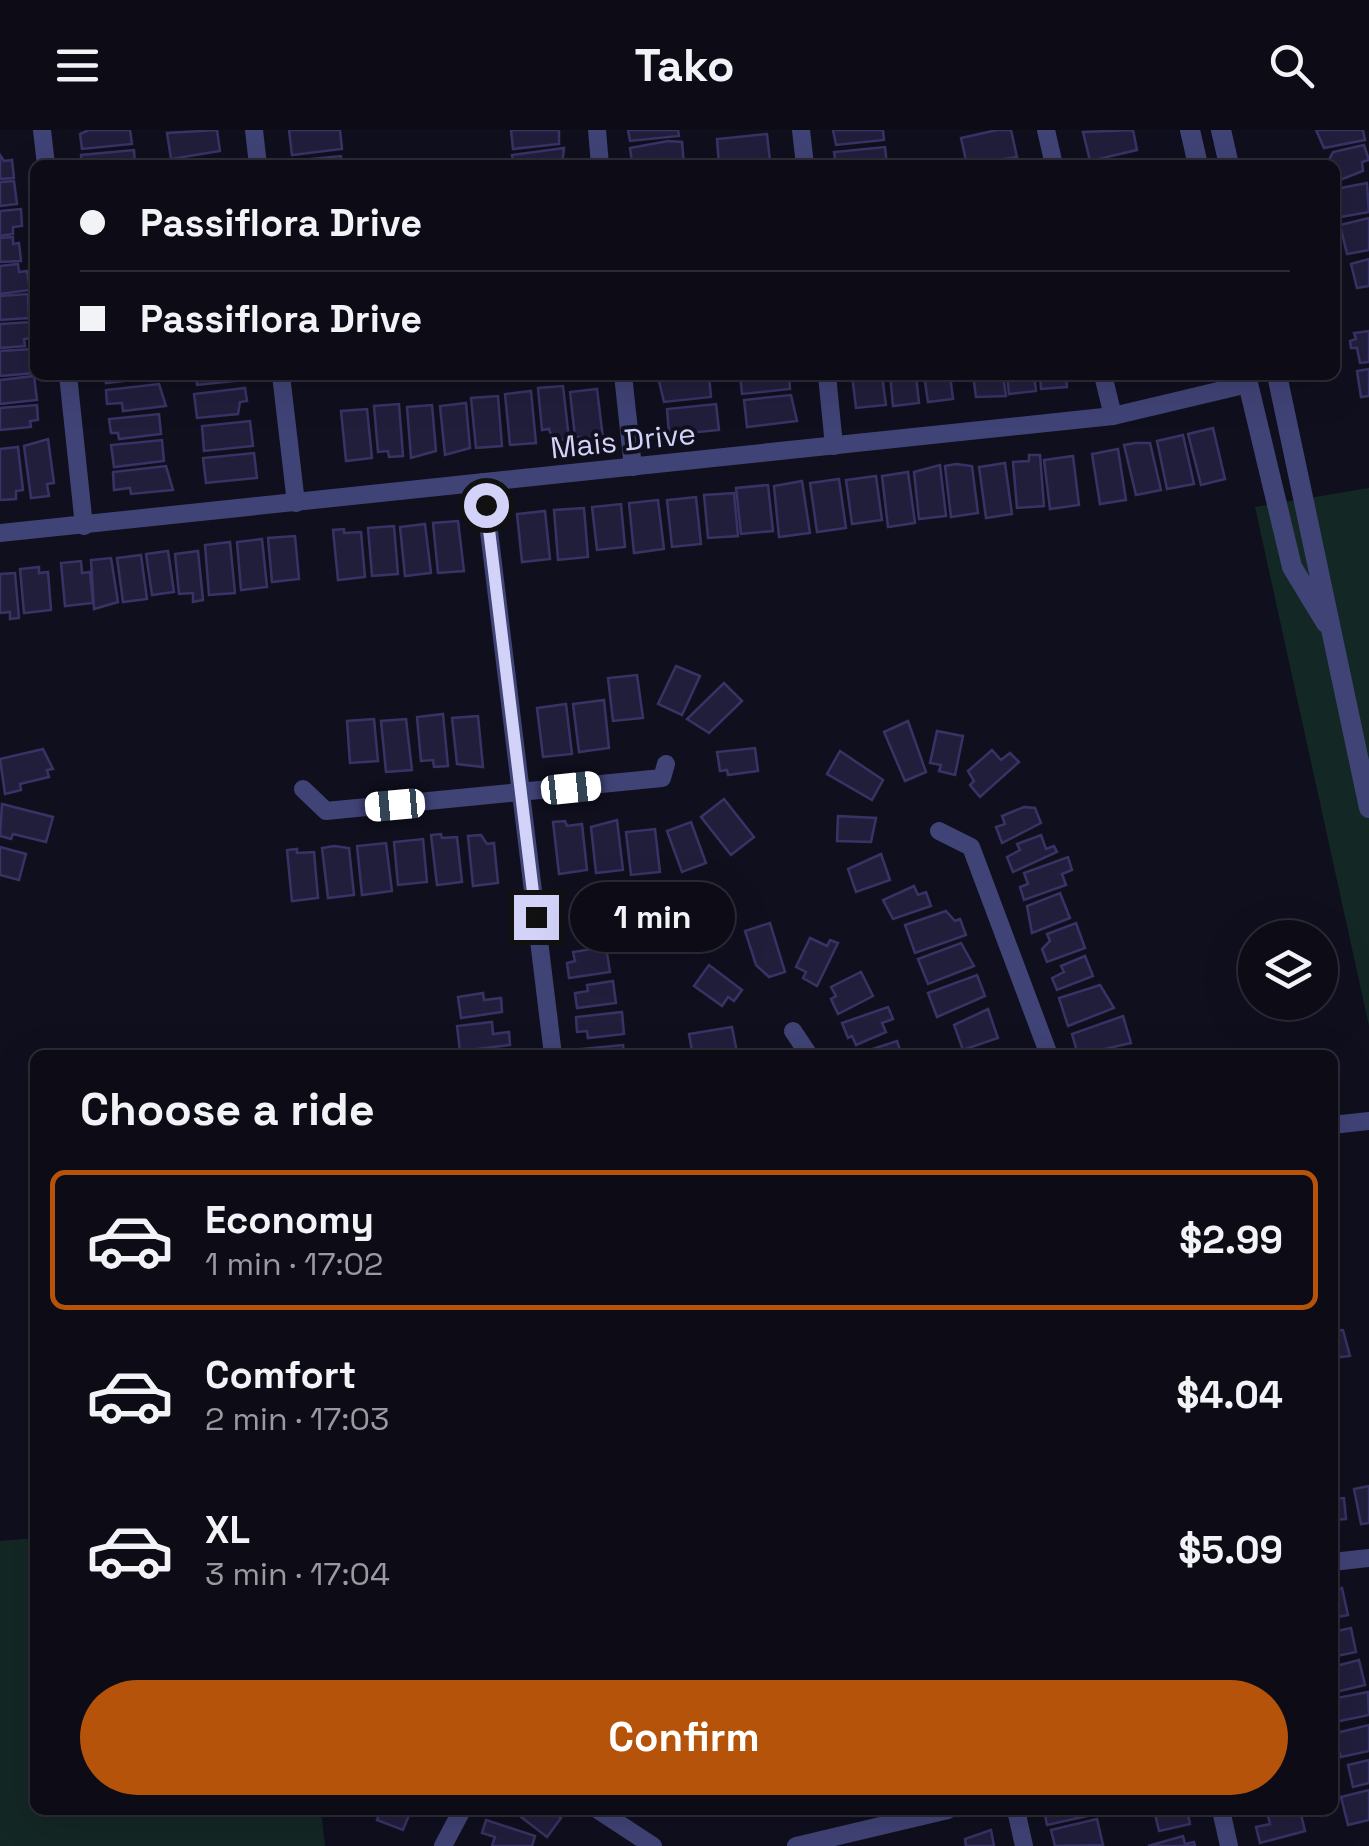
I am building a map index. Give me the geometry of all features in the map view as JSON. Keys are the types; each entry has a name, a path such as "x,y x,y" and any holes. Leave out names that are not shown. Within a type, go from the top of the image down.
{"street":[{"path":"42,130 45,160"},
{"path":"254,130 257,160"},
{"path":"597,130 600,160"},
{"path":"802,130 805,160"},
{"path":"1046,130 1053,160"},
{"path":"1190,130 1197,160"},
{"path":"1220,130 1228,160"},
{"path":"69,380 84,526"},
{"path":"283,380 296,503"},
{"path":"623,380 632,467"},
{"path":"827,380 834,446"},
{"path":"1104,380 1113,416"},
{"path":"1247,380 1292,567 1335,638"},
{"name":"Mais Drive","path":"0,534 1113,416 1247,380"},
{"path":"1278,380 1369,808"},
{"path":"483,482 552,1050"},
{"path":"303,789 326,811 662,778 666,764"},
{"path":"939,831 971,847 1047,1050"},
{"path":"793,1031 806,1050"},
{"path":"1338,1124 1369,1120"},
{"path":"1338,1561 1369,1558"},
{"path":"443,1846 459,1815"},
{"path":"606,1815 652,1846"},
{"path":"796,1846 927,1815"},
{"path":"1017,1815 1024,1846"},
{"path":"1222,1815 1229,1846"}],"green space":[{"path":"1369,488 1369,1026 1255,507"},
{"path":"30,1538 30,1815 322,1815 325,1846 0,1846 0,1541"}],"building":[{"path":"89,130 130,130 132,144 82,149 80,134"},
{"path":"217,130 220,151 171,159 167,133"},
{"path":"289,130 340,130 342,149 292,155"},
{"path":"511,130 559,130 559,144 513,149"},
{"path":"628,130 678,130 679,136 630,141"},
{"path":"833,130 883,130 884,140 836,145"},
{"path":"1011,130 1017,157 966,160 961,138"},
{"path":"1133,130 1137,150 1090,160 1083,132"},
{"path":"1316,130 1363,130 1365,140 1324,148"},
{"path":"767,134 770,160 719,160 717,139"},
{"path":"682,142 684,160 632,160 630,148"},
{"path":"1364,145 1369,160 1362,162 1363,171 1340,180 1340,160 1329,160 1333,152"},
{"path":"885,147 886,160 835,160 834,152"},
{"path":"564,148 563,160 513,160 512,155"},
{"path":"134,150 135,160 82,160 81,155"},
{"path":"0,155 4,161 12,160 14,178 0,179"},
{"path":"341,156 341,160 302,160"},
{"path":"14,181 17,204 0,206 0,182"},
{"path":"1367,183 1369,212 1340,217 1340,188"},
{"path":"21,209 22,226 13,227 13,234 0,236 0,211"},
{"path":"1369,218 1369,250 1347,254 1340,225"},
{"path":"13,237 13,244 19,243 21,261 0,262 0,238"},
{"path":"1369,259 1369,286 1357,288 1351,264"},
{"path":"18,264 19,272 27,271 30,290 0,294 0,266"},
{"path":"28,294 29,318 0,320 0,296"},
{"path":"30,322 30,338 24,339 25,346 0,348 0,324"},
{"path":"1369,331 1369,362 1360,363 1357,348 1351,348 1350,341 1356,339 1354,333"},
{"path":"30,349 30,373 0,376 0,351"},
{"path":"1369,369 1369,396 1361,397 1357,371"},
{"path":"30,376 34,380 37,400 0,404 0,380"},
{"path":"196,380 245,380 197,385"},
{"path":"659,380 709,380 711,397 664,402"},
{"path":"741,380 789,380 790,389 742,394"},
{"path":"853,380 883,380 886,405 856,408"},
{"path":"890,380 917,380 919,403 893,406"},
{"path":"925,380 951,380 953,399 928,402"},
{"path":"974,380 1004,380 1006,396 976,397"},
{"path":"1008,380 1035,380 1036,391 1009,394"},
{"path":"1040,380 1066,380 1067,387 1041,389"},
{"path":"159,384 166,406 123,411 122,403 107,404 106,390"},
{"path":"563,386 569,439 553,441 549,429 542,430 538,388"},
{"path":"245,388 247,401 240,402 238,414 197,418 194,394"},
{"path":"597,389 603,438 575,437 570,392"},
{"path":"531,391 536,443 510,445 505,394"},
{"path":"791,395 797,421 747,427 744,400"},
{"path":"498,396 502,446 476,448 471,398"},
{"path":"466,403 470,448 445,455 440,406"},
{"path":"399,404 403,456 389,457 388,451 378,452 374,406"},
{"path":"716,404 719,430 669,435 667,409"},
{"path":"37,405 38,420 30,421 31,427 0,430 0,408"},
{"path":"432,405 436,451 411,458 407,407"},
{"path":"367,409 372,458 346,461 341,411"},
{"path":"159,414 161,434 119,439 118,433 111,433 109,419"},
{"path":"250,421 253,446 204,451 202,426"},
{"path":"1213,428 1225,479 1201,485 1188,434"},
{"path":"1183,435 1194,484 1167,489 1157,441"},
{"path":"48,439 54,483 47,484 49,496 31,498 24,446"},
{"path":"162,440 164,461 114,467 111,445"},
{"path":"1150,443 1161,490 1136,495 1124,445"},
{"path":"18,447 23,490 16,491 16,499 0,500 0,449"},
{"path":"1118,449 1126,500 1100,504 1092,454"},
{"path":"254,453 257,478 206,483 203,458"},
{"path":"1029,455 1040,455 1044,506 1017,508 1013,462 1029,461"},
{"path":"1073,456 1079,505 1050,509 1044,460"},
{"path":"1005,463 1012,514 986,518 979,467"},
{"path":"940,465 946,516 919,519 914,472"},
{"path":"166,466 173,490 131,494 130,488 114,490 113,472"},
{"path":"945,466 972,466 978,513 951,517"},
{"path":"908,472 915,523 888,527 882,476"},
{"path":"876,476 882,520 852,524 846,480"},
{"path":"839,479 846,528 817,532 810,483"},
{"path":"802,481 810,533 779,537 774,486"},
{"path":"768,485 773,531 741,534 736,488"},
{"path":"734,493 738,536 708,538 704,495"},
{"path":"696,497 701,544 672,547 667,500"},
{"path":"658,500 664,549 634,553 629,503"},
{"path":"621,504 625,547 597,550 592,507"},
{"path":"584,508 588,557 558,560 554,510"},
{"path":"545,511 550,559 522,562 517,514"},
{"path":"458,521 464,571 438,573 433,523"},
{"path":"425,524 431,573 405,576 400,527"},
{"path":"394,526 398,574 372,576 368,528"},
{"path":"344,529 344,533 361,532 365,577 338,580 333,530"},
{"path":"295,536 299,579 272,582 268,538"},
{"path":"262,539 267,587 241,590 237,542"},
{"path":"230,542 235,593 209,595 205,545"},
{"path":"168,551 174,592 152,595 146,554"},
{"path":"198,551 203,600 193,602 193,593 179,594 175,554"},
{"path":"141,555 147,599 123,602 117,558"},
{"path":"111,558 118,602 94,609 91,560"},
{"path":"81,561 82,573 90,572 93,603 65,606 61,563"},
{"path":"39,567 39,573 48,572 51,610 24,613 20,569"},
{"path":"15,573 19,618 10,619 10,612 0,613 0,574"},
{"path":"676,666 700,676 682,715 658,704"},
{"path":"637,675 643,718 613,721 608,678"},
{"path":"724,683 742,701 709,733 687,719"},
{"path":"604,700 609,748 579,752 573,704"},
{"path":"566,704 572,754 543,757 537,708"},
{"path":"443,714 448,766 434,767 433,760 421,761 417,717"},
{"path":"478,716 483,767 457,764 452,718"},
{"path":"374,719 378,761 350,763 347,721"},
{"path":"406,719 412,770 386,772 381,721"},
{"path":"908,721 926,772 905,781 884,732"},
{"path":"937,731 963,736 955,775 939,771 941,765 930,763"},
{"path":"755,748 758,771 728,775 727,770 720,771 717,752"},
{"path":"43,749 53,769 47,770 49,777 20,784 21,790 5,794 0,759"},
{"path":"992,750 1001,760 1010,753 1019,762 980,797 970,785 974,781 968,771"},
{"path":"840,751 883,780 872,800 827,774"},
{"path":"724,799 754,837 731,855 701,817"},
{"path":"2,804 53,817 46,842 13,834 11,839 0,836"},
{"path":"1024,807 1035,808 1041,823 1002,843 996,827 1005,824 1002,816"},
{"path":"838,816 876,818 871,842 837,841"},
{"path":"617,820 623,870 596,873 591,827"},
{"path":"565,821 567,826 582,824 587,870 559,874 553,822"},
{"path":"691,822 706,863 682,872 667,831"},
{"path":"655,829 660,872 631,875 626,832"},
{"path":"441,834 442,838 457,837 462,882 437,885 431,835"},
{"path":"481,835 487,844 494,843 498,883 473,886 468,836"},
{"path":"1041,835 1046,849 1054,846 1057,852 1013,872 1007,857 1020,850 1017,844"},
{"path":"423,839 427,882 398,885 394,842"},
{"path":"386,843 392,891 362,895 357,846"},
{"path":"0,847 26,854 19,880 0,875"},
{"path":"322,848 349,848 354,895 328,898"},
{"path":"297,849 297,853 314,852 318,898 292,901 287,850"},
{"path":"881,854 890,880 856,892 848,869"},
{"path":"1068,857 1072,870 1062,874 1066,885 1024,900 1020,887 1028,884 1024,873"},
{"path":"914,886 918,895 926,892 931,906 893,919 883,900"},
{"path":"1060,893 1070,918 1032,933 1027,906"},
{"path":"946,911 955,921 960,919 966,935 915,953 905,925"},
{"path":"770,923 785,972 769,977 756,965 745,931"},
{"path":"1076,923 1085,948 1047,962 1042,949 1050,941 1047,934"},
{"path":"810,938 827,946 830,940 838,943 817,986 803,978 806,972 796,967"},
{"path":"961,943 974,966 928,984 918,959"},
{"path":"606,947 610,972 569,978 567,963 575,961 573,952"},
{"path":"1085,956 1093,976 1057,990 1052,978 1064,972 1061,966"},
{"path":"709,965 742,990 734,1001 728,997 722,1006 694,986"},
{"path":"861,972 873,996 838,1014 831,999 836,996 831,987"},
{"path":"977,975 985,996 937,1017 928,993"},
{"path":"613,981 616,1003 577,1008 575,993 588,991 587,985"},
{"path":"1100,985 1114,1008 1068,1026 1059,998"},
{"path":"483,993 484,1000 501,998 502,1012 461,1018 458,997"},
{"path":"888,1007 893,1019 882,1023 886,1032 856,1045 852,1036 848,1038 842,1023"},
{"path":"988,1009 998,1038 963,1050 954,1025"},
{"path":"622,1012 624,1034 588,1038 587,1031 577,1032 576,1017"},
{"path":"1123,1016 1131,1043 1077,1050 1072,1034"},
{"path":"492,1022 493,1034 509,1032 510,1045 460,1050 457,1026"},
{"path":"732,1027 737,1050 692,1050 689,1034"},
{"path":"897,1041 900,1050 869,1050"},
{"path":"623,1045 624,1050 580,1050"},
{"path":"1338,1330 1343,1330 1350,1356 1338,1357"},
{"path":"1369,1486 1369,1523 1361,1524 1354,1489"},
{"path":"1338,1498 1344,1498 1346,1519 1338,1520"},
{"path":"1342,1588 1348,1615 1338,1617 1338,1589"},
{"path":"1351,1628 1356,1652 1338,1656 1338,1631"},
{"path":"1359,1660 1365,1685 1338,1692 1338,1665"},
{"path":"1368,1692 1369,1715 1338,1721 1338,1698"},
{"path":"1369,1725 1369,1751 1341,1757 1338,1733"},
{"path":"1369,1760 1369,1783 1353,1787 1348,1765"},
{"path":"1369,1790 1369,1820 1348,1825 1341,1797"},
{"path":"379,1815 409,1815 403,1830 377,1820"},
{"path":"518,1815 557,1815 561,1818 547,1837"},
{"path":"1045,1815 1092,1815 1047,1825"},
{"path":"1155,1815 1188,1815 1190,1824 1159,1831"},
{"path":"1301,1815 1305,1831 1260,1843 1256,1827 1270,1824 1268,1816"},
{"path":"1097,1819 1103,1845 1055,1846 1051,1830"},
{"path":"486,1820 535,1836 532,1846 492,1846 495,1837 482,1833"},
{"path":"991,1830 994,1846 966,1846 965,1839"},
{"path":"1183,1836 1185,1844 1194,1842 1195,1846 1148,1846"}],"route":[{"path":"486,505 536,917"}]}
